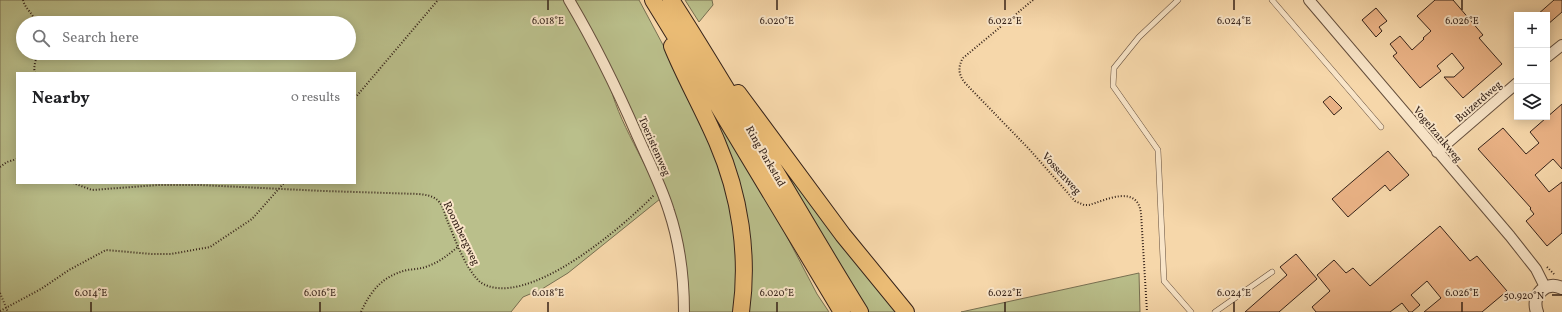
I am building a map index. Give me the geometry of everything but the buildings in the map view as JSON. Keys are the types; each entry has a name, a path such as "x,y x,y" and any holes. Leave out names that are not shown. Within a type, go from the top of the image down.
{"highway":[{"path":"653,0 686,79 717,143 736,198 744,262 741,312"},
{"name":"Ring Parkstad","path":"653,0 842,312"},
{"name":"Ring Parkstad","path":"670,0 687,25 803,220 860,312"},
{"path":"687,25 760,121 842,235 906,312"}],"street":[{"name":"Toeristenweg","path":"569,0 602,58 669,209 677,237 684,289 684,312"},
{"name":"Vogelzankweg","path":"1309,0 1521,250 1536,269 1545,287"},
{"path":"1550,55 1562,44"},
{"name":"Buizerdweg","path":"1437,152 1516,84"},
{"path":"1537,312 1535,300 1537,295 1545,287 1554,286 1562,288"}],"lane":[{"path":"1178,0 1139,37 1114,68 1113,86 1158,150 1164,281 1191,312"},
{"path":"1272,0 1381,126"},
{"path":"1215,312 1272,272"}],"path":[{"path":"23,0 24,5 33,16"},
{"path":"356,97 438,0"},
{"name":"Vossenweg","path":"1033,0 963,58 960,62 959,69 962,79 1038,159 1075,201 1084,205 1089,205 1123,196 1130,196 1138,202 1141,213 1147,312"},
{"path":"35,72 36,60"},
{"path":"0,167 7,162 16,159"},
{"name":"Roombergweg","path":"76,184 92,190 158,185 200,185 419,194 429,196 441,204 472,272 479,281 491,289"},
{"path":"0,311 41,289 69,270 106,250 171,254 210,247 252,219 283,184"},
{"path":"597,249 636,214 660,188"},
{"path":"361,312 375,287 390,276 406,270 427,267 439,262 459,246"},
{"path":"0,293 8,312"}],"green space":[{"path":"0,0 639,0 702,118 734,208 737,312 688,312 676,218 607,70 610,87 622,120 660,199 568,273 542,289 523,297 511,312 0,312"},
{"path":"685,0 712,0 713,5 699,22"},
{"path":"692,76 784,231 817,294 829,312 744,312 747,248"},
{"path":"757,124 898,312 868,312 844,274"},
{"path":"1139,273 1140,312 961,312"}]}
